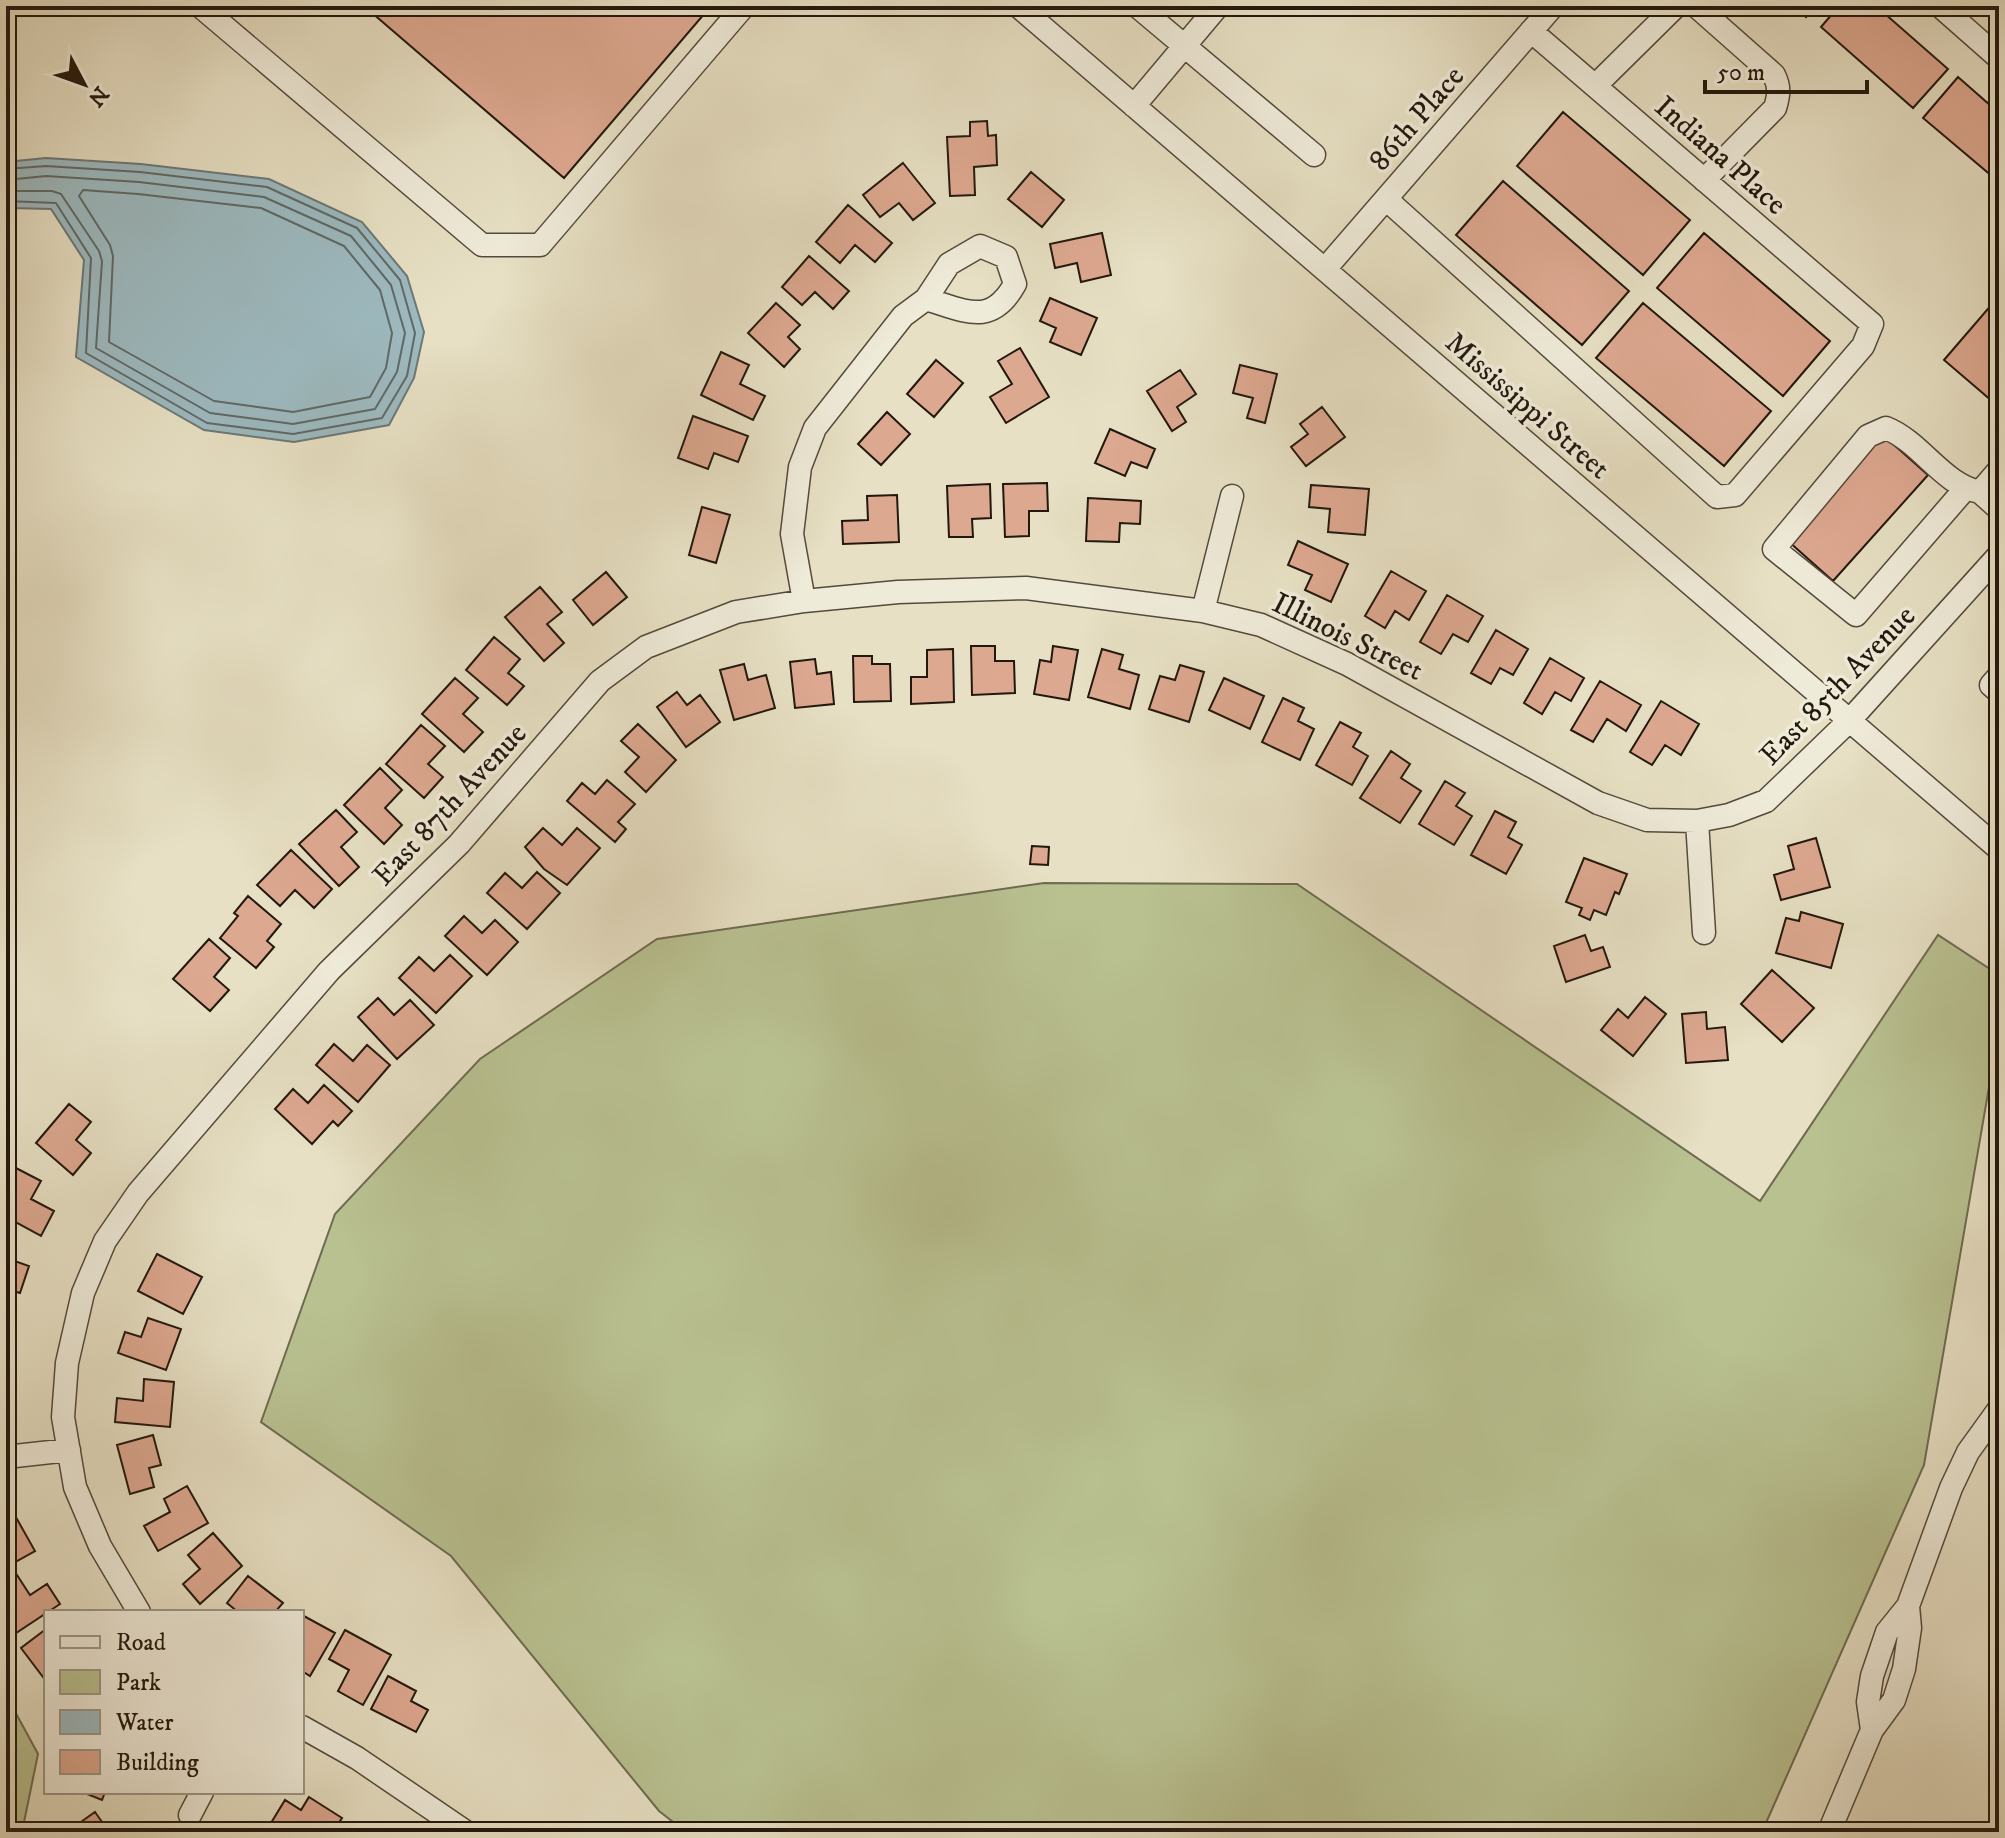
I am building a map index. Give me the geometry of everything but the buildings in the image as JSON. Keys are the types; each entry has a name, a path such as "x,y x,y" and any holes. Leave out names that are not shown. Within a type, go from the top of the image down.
{"street":[{"path":"200,6 482,245 540,245 744,6"},
{"name":"Mississippi Street","path":"1018,6 1999,849"},
{"path":"1137,6 1314,155"},
{"path":"1134,106 1218,6"},
{"name":"86th Place","path":"1325,269 1553,6"},
{"path":"1595,86 1676,6"},
{"path":"1696,6 1774,75 1779,84 1775,108 1704,180"},
{"path":"1940,6 1999,58"},
{"name":"Indiana Place","path":"1386,199 1717,497 1735,495 1863,346 1872,324 1531,31"},
{"path":"804,601 792,534 800,467 815,428 903,316 926,299"},
{"path":"1999,470 1972,490 1856,615 1774,549 1868,436 1886,428 1903,435 1972,490 1999,509"},
{"path":"1203,611 1232,496"},
{"name":"East 85th Avenue","path":"1697,821 1729,815 1766,801 1850,720 1999,555"},
{"name":"Illinois Street","path":"804,601 898,592 1026,588 1203,611 1261,625 1347,664 1598,803 1647,820 1697,821"},
{"name":"East 87th Avenue","path":"138,1610 100,1546 75,1487 63,1417 67,1363 83,1293 105,1241 138,1193 329,971 459,844 600,681 646,647 671,635 736,612 804,601"},
{"path":"1999,676 1991,685 1999,692"},
{"path":"1697,821 1704,933"},
{"path":"1829,1832 1872,1730 1868,1702 1872,1676 1887,1632 1908,1606 1951,1488 1968,1452 1999,1409"},
{"path":"6,1457 69,1450"},
{"path":"304,1728 357,1758 466,1832"},
{"path":"190,1815 201,1794"}],"green space":[{"path":"1044,883 1297,884 1760,1201 1938,935 1999,975 1999,1029 1924,1465 1762,1832 686,1832 659,1811 451,1556 261,1422 335,1214 480,1059 657,939"},
{"path":"6,1695 38,1754 22,1832 6,1832"}],"water":[{"path":"46,158 141,164 269,179 362,222 407,276 424,332 414,378 389,425 294,442 204,430 76,357 84,260 51,209 10,208 6,211 6,162"}]}
